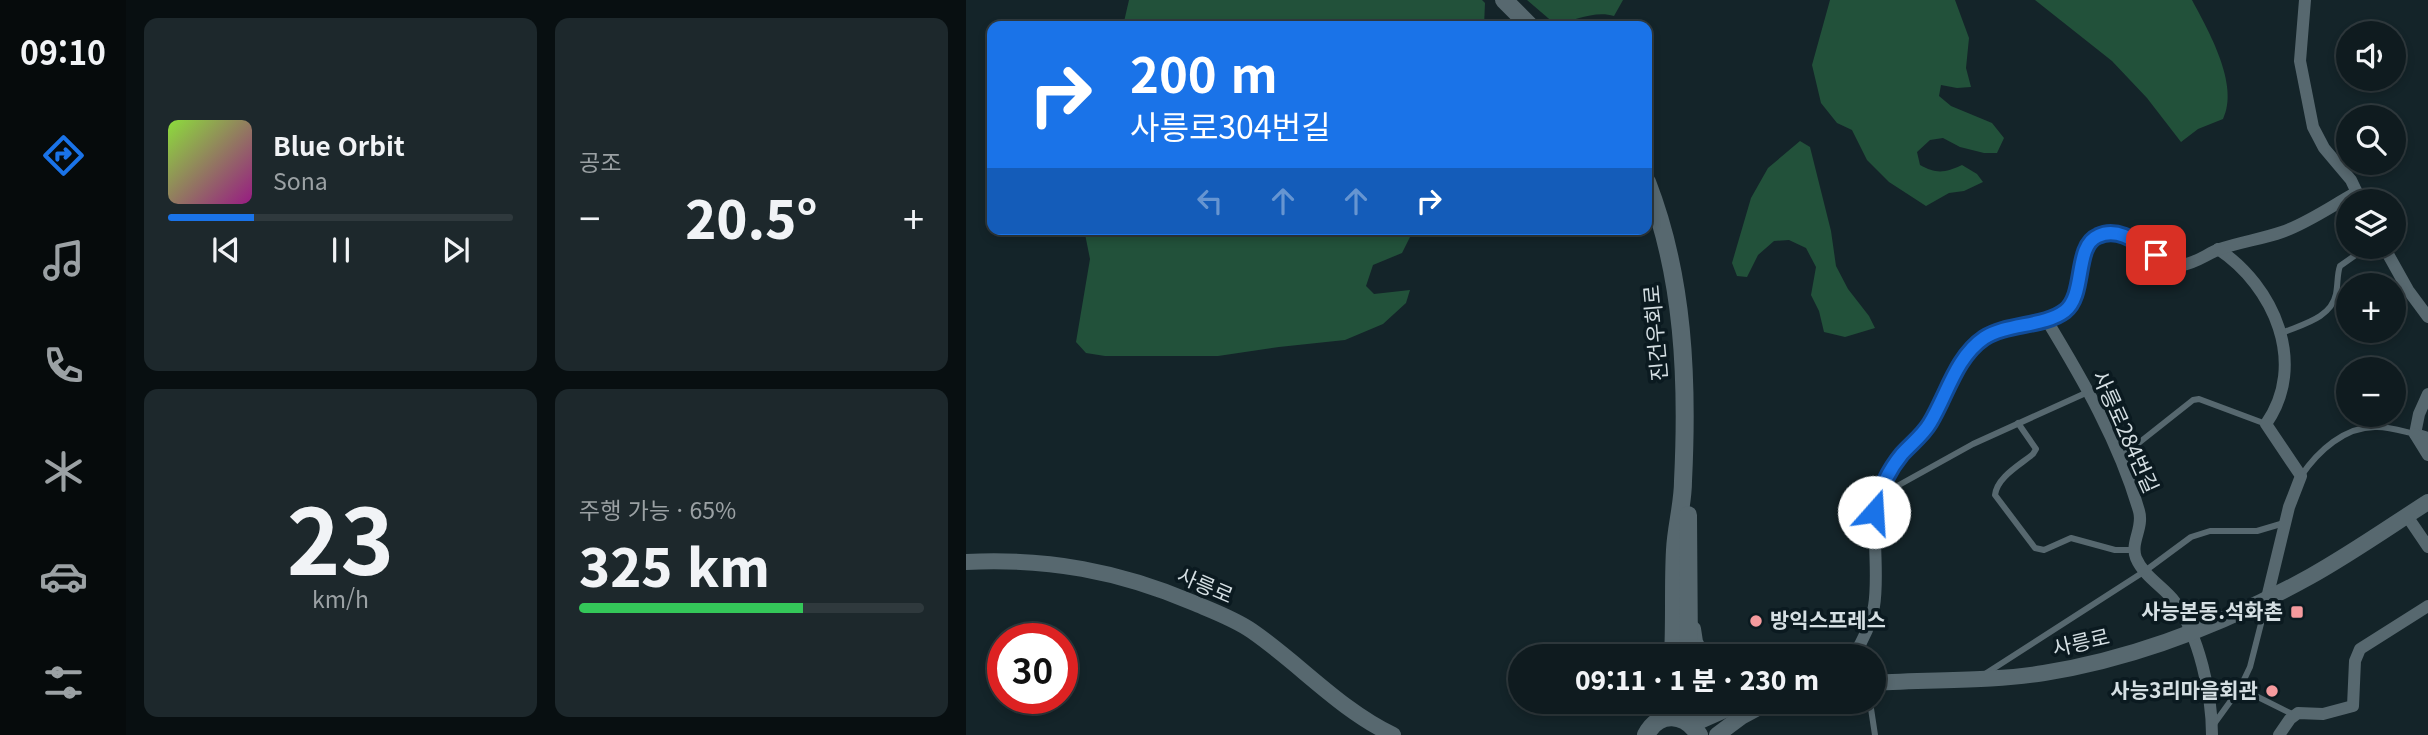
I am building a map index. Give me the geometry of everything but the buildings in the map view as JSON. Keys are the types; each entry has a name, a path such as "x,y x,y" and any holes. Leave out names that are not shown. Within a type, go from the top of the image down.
{"main road":[{"path":"1504,0 1525,21"},
{"name":"진건우회로","path":"1652,195 1673,269 1683,337 1684,484 1675,549 1673,644"},
{"name":"진건우회로","path":"1684,484 1688,500 1689,644"},
{"path":"1648,731 1658,714"},
{"path":"1648,731 1674,717 1693,727"}],"street":[{"path":"2305,0 2300,61 2313,127 2317,138 2355,189"},
{"path":"1860,644 1867,633 1877,600 1874,512 1878,496 1894,465 1928,427 1957,371 1973,347 1996,332 2046,319 2071,305 2087,248 2091,240 2099,235 2119,233 2173,264 2183,265 2218,249 2283,232 2336,208"},
{"path":"2218,249 2244,268 2253,279 2282,333 2283,387 2279,402 2266,424 2301,476 2295,489 2267,598"},
{"path":"2391,259 2408,290 2428,317"},
{"name":"사릉로284번길","path":"2046,319 2089,391 2119,459 2139,513 2134,550"},
{"path":"2428,394 2419,414 2415,434 2428,456"},
{"path":"2415,434 2428,438"},
{"name":"사릉로","path":"1886,682 2013,677 2072,668 2138,651 2192,632 2312,575 2427,501"},
{"path":"2407,516 2428,547"},
{"path":"2134,550 2145,571 2173,600 2192,632 2210,699 2212,731"},
{"name":"사릉로","path":"966,562 1049,562 1125,577 1180,597 1250,630 1352,712 1393,735"},
{"path":"2279,735 2298,713 2323,714 2353,706 2355,661 2360,649 2428,606"},
{"path":"1689,609 1696,644"},
{"path":"1693,727 1719,714"},
{"path":"1717,735 1747,714"}],"lane":[{"path":"2282,333 2326,313 2335,297 2340,265 2349,259"},
{"path":"1878,496 1973,444 2089,391"},
{"path":"2119,459 2193,400 2199,399 2266,424"},
{"path":"2018,423 2036,449 2000,481 1995,495 2035,548 2044,550 2071,538 2115,550 2134,550"},
{"path":"2301,476 2319,454 2354,430 2375,426 2415,434"},
{"path":"1978,679 2201,533 2257,531 2286,522"},
{"path":"2212,731 2240,688 2256,648 2267,598"},
{"path":"2240,688 2294,715"},
{"path":"1872,714 1875,735"}],"green space":[{"path":"1129,0 1482,0 1485,3 1484,21 1124,21"},
{"path":"1527,0 1623,0 1614,16 1592,15 1567,21 1552,21"},
{"path":"1830,0 1955,0 1969,38 1966,68 1971,87 1941,85 1939,96 1951,106 1992,123 2004,138 1997,153 1960,147 1943,138 1930,140 1917,152 1920,165 1926,168 1941,171 1962,165 1977,174 1983,182 1964,191 1949,193 1926,206 1889,182 1867,160 1852,130 1837,123 1821,103 1812,65"},
{"path":"2035,0 2192,0 2225,74 2228,90 2223,119 2198,129 2181,142 2147,98 2112,61"},
{"path":"1800,141 1810,147 1831,231 1836,266 1875,328 1845,337 1824,332 1819,311 1811,295 1816,267 1806,248 1789,240 1774,241 1758,255 1747,277 1737,276 1732,263 1751,198 1768,168"},
{"path":"1085,235 1411,235 1402,253 1373,265 1366,286 1374,294 1410,290 1406,303 1383,324 1345,340 1218,356 1105,356 1086,353 1076,342 1090,259"}],"place":[{"name":"사능본동.석화촌","path":"2297,612"},
{"name":"방익스프레스","path":"1756,621"},
{"name":"사능3리마을회관","path":"2272,691"}],"route":[{"path":"1874,512 1878,496 1894,465 1928,427 1957,371 1973,347 1996,332 2046,319 2065,311 2075,296 2087,248 2091,240 2099,235 2119,233 2156,255"}]}
